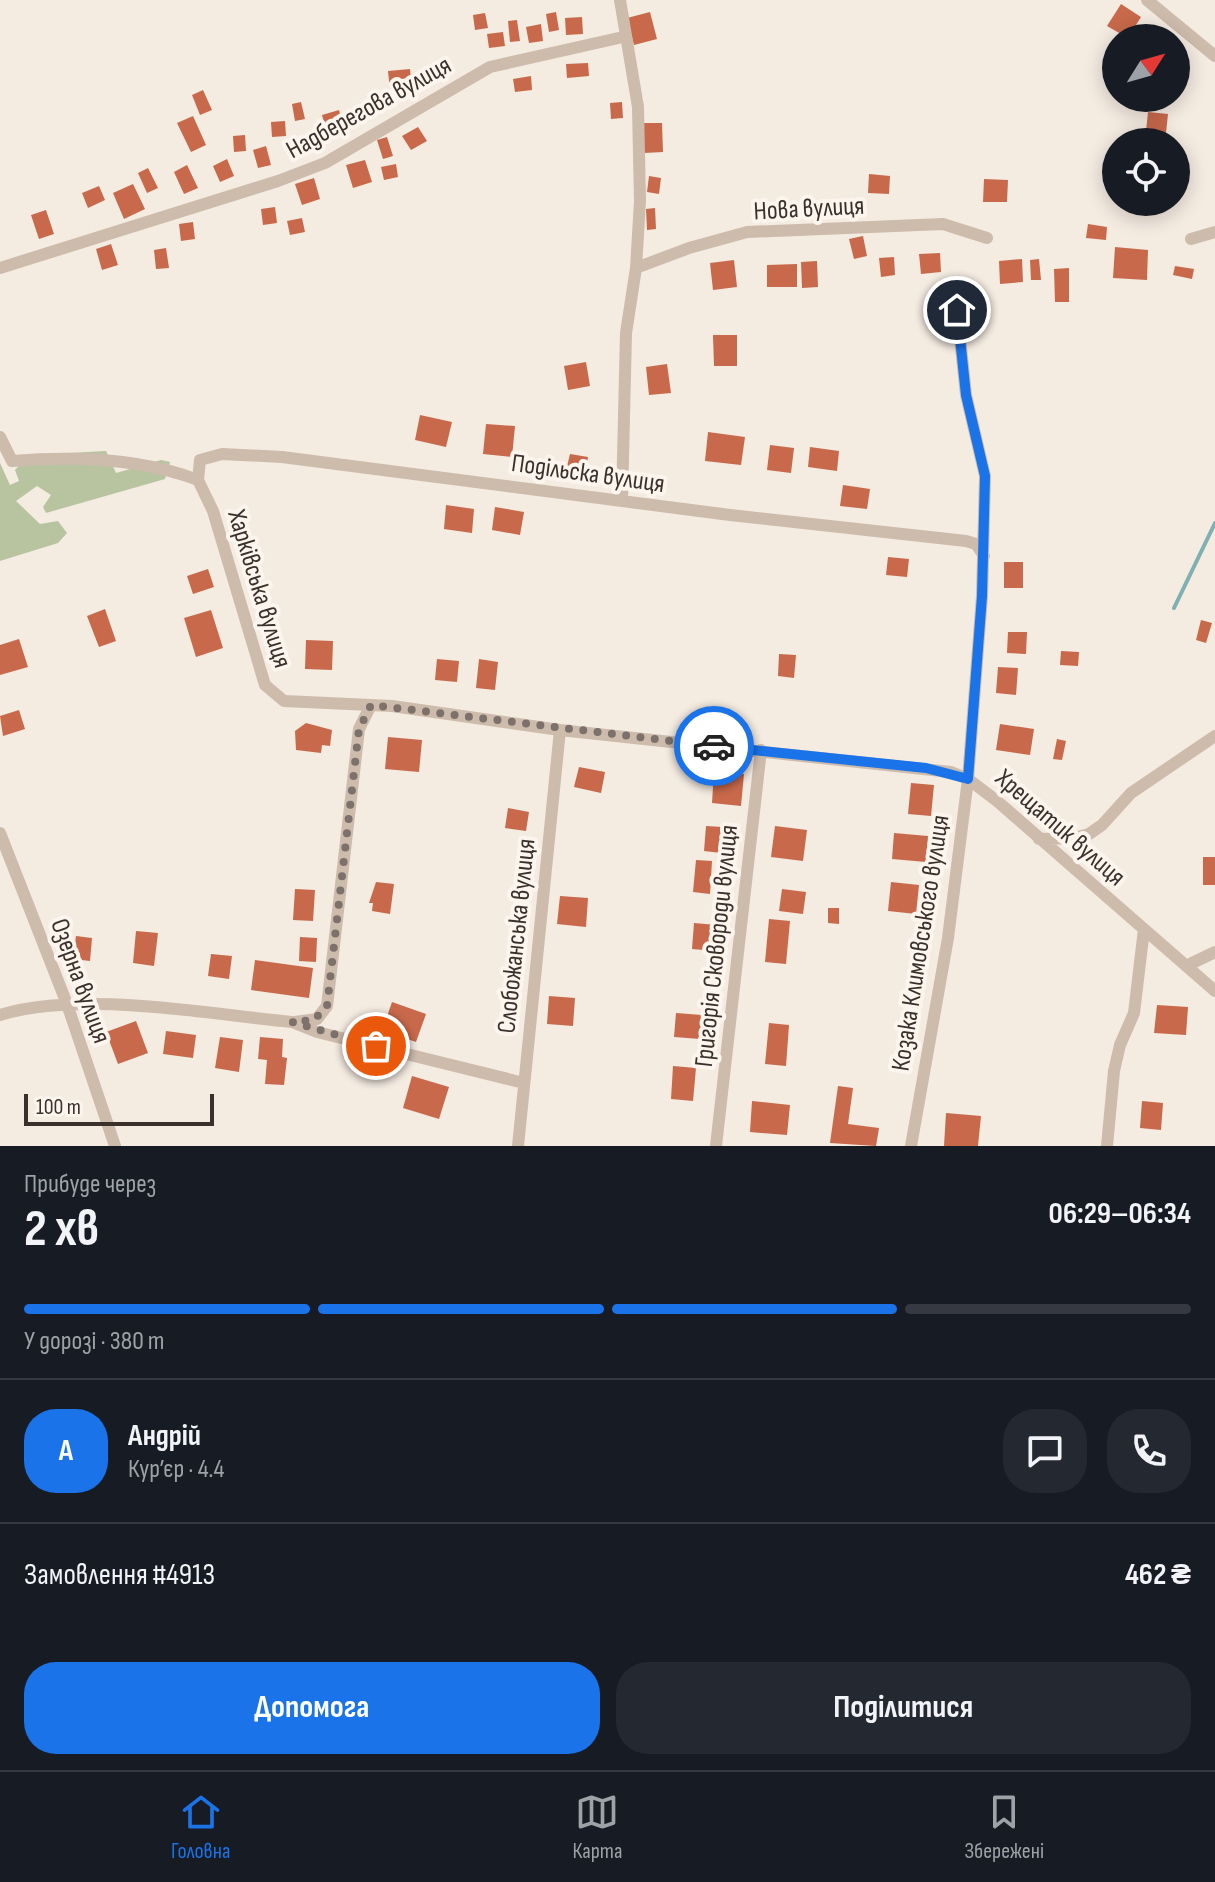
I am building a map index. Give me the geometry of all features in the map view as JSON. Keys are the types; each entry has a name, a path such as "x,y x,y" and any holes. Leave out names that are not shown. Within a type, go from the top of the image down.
{"street":[{"path":"620,0 623,37 638,107 640,201 636,268 626,333 622,500"},
{"path":"1147,0 1215,56"},
{"name":"Надберегова вулиця","path":"0,268 278,181 325,163 490,67 623,37"},
{"name":"Нова вулиця","path":"636,268 689,248 747,232 943,224 987,238"},
{"path":"1191,239 1215,232"},
{"path":"957,310 966,395 985,476 984,556"},
{"path":"0,437 12,461 54,458 118,463 173,470 198,480"},
{"name":"Подільска вулиця","path":"198,480 200,460 222,454 252,455 966,541 976,544 984,556"},
{"name":"Харківська вулиця","path":"198,480 222,540 265,685 284,701 371,705"},
{"name":"Козака Климовського вулиця","path":"911,1146 948,938 968,779 984,556"},
{"path":"0,1015 21,1008 67,1004 292,1022 314,1020 327,1006 357,743 362,720 371,705"},
{"name":"Хрещатик вулиця","path":"371,705 560,730 926,768 968,779 1215,991"},
{"name":"Слобожанська вулиця","path":"518,1146 560,730"},
{"path":"1039,839 1074,838 1089,834 1102,825 1131,793 1215,736"},
{"name":"Григорія Сковороди вулиця","path":"716,1146 761,750"},
{"name":"Озерна вулиця","path":"0,833 67,1004 115,1146"},
{"path":"1107,1146 1114,1071 1120,1045 1134,1013 1144,929"},
{"path":"1186,966 1215,952"},
{"path":"292,1022 524,1083"}],"green space":[{"path":"106,451 116,473 161,460 170,462 165,479 46,513 43,507 51,495 37,486 16,501 40,524 58,521 67,533 58,543 0,561 0,463 10,485 19,481 15,470 29,455"}],"building":[{"path":"1121,4 1141,17 1137,24 1108,24"},
{"path":"556,12 559,30 549,32 546,14"},
{"path":"650,12 657,39 634,45 627,18"},
{"path":"485,13 488,28 475,30 473,15"},
{"path":"582,17 583,34 566,35 565,18"},
{"path":"517,20 520,41 510,42 508,21"},
{"path":"541,24 543,41 529,43 526,27"},
{"path":"503,32 505,46 489,48 487,34"},
{"path":"588,63 589,76 567,78 566,64"},
{"path":"410,69 412,88 390,90 388,71"},
{"path":"531,76 532,90 515,92 513,79"},
{"path":"203,90 212,110 200,115 192,95"},
{"path":"301,102 305,119 295,121 292,104"},
{"path":"622,102 623,118 611,119 610,103"},
{"path":"339,110 344,129 327,133 322,115"},
{"path":"1148,112 1168,114 1167,128 1146,128"},
{"path":"193,116 206,145 191,152 177,123"},
{"path":"285,121 286,136 272,137 271,122"},
{"path":"643,123 662,123 663,152 644,153"},
{"path":"418,127 427,141 411,150 402,136"},
{"path":"245,135 246,151 234,152 233,136"},
{"path":"387,137 393,156 383,159 377,140"},
{"path":"266,146 271,165 258,168 253,150"},
{"path":"227,159 234,176 220,182 213,166"},
{"path":"365,160 372,182 353,188 346,165"},
{"path":"396,164 398,177 384,180 381,167"},
{"path":"187,165 198,188 184,194 174,172"},
{"path":"148,168 158,188 147,193 138,173"},
{"path":"869,174 890,176 889,194 868,193"},
{"path":"649,176 661,178 659,194 647,192"},
{"path":"314,178 320,199 302,205 295,184"},
{"path":"984,179 1008,180 1007,202 983,202"},
{"path":"133,184 145,209 124,219 113,193"},
{"path":"99,186 105,200 88,208 82,193"},
{"path":"275,207 277,223 263,225 261,209"},
{"path":"655,208 656,229 647,230 646,209"},
{"path":"46,210 54,234 39,239 31,215"},
{"path":"302,218 305,232 290,235 287,221"},
{"path":"193,222 195,239 181,241 179,224"},
{"path":"1088,224 1107,227 1106,240 1086,238"},
{"path":"863,236 867,256 854,259 849,239"},
{"path":"111,244 118,265 102,270 96,249"},
{"path":"1115,247 1148,250 1147,280 1113,278"},
{"path":"166,248 169,268 156,269 154,250"},
{"path":"940,253 941,272 921,274 919,254"},
{"path":"894,257 895,275 881,277 879,258"},
{"path":"1022,259 1023,282 1000,284 999,261"},
{"path":"1039,259 1041,280 1031,280 1030,260"},
{"path":"734,260 737,287 713,290 710,263"},
{"path":"817,261 818,287 802,288 801,262"},
{"path":"797,264 797,287 767,287 767,265"},
{"path":"1175,266 1194,269 1192,279 1173,275"},
{"path":"1069,268 1069,302 1055,302 1054,269"},
{"path":"713,335 737,335 737,366 714,366"},
{"path":"586,362 590,386 568,390 564,366"},
{"path":"667,364 671,393 649,395 646,367"},
{"path":"420,415 452,422 446,447 415,440"},
{"path":"486,424 515,426 512,457 483,454"},
{"path":"708,432 745,437 741,465 705,461"},
{"path":"770,445 794,448 791,473 767,470"},
{"path":"810,447 839,451 837,471 808,467"},
{"path":"570,454 588,457 584,479 565,475"},
{"path":"843,485 870,489 867,509 840,506"},
{"path":"446,505 474,509 472,533 444,529"},
{"path":"495,507 524,512 520,535 492,530"},
{"path":"888,557 909,559 907,577 886,575"},
{"path":"1004,562 1023,562 1023,588 1004,588"},
{"path":"208,569 214,587 193,594 187,576"},
{"path":"105,609 116,641 99,647 87,616"},
{"path":"211,610 223,648 196,657 184,618"},
{"path":"1201,620 1212,623 1206,643 1196,640"},
{"path":"1008,632 1027,632 1026,654 1007,653"},
{"path":"19,639 28,667 0,675 0,645"},
{"path":"306,640 333,641 332,670 305,669"},
{"path":"1061,651 1079,652 1078,666 1060,665"},
{"path":"779,654 796,655 794,678 778,676"},
{"path":"437,659 459,661 457,682 435,680"},
{"path":"479,659 498,662 495,690 476,688"},
{"path":"998,667 1018,668 1016,695 996,693"},
{"path":"19,710 25,729 3,736 0,716"},
{"path":"306,723 332,730 330,746 322,745 321,753 296,750 295,731"},
{"path":"1000,724 1034,729 1030,755 996,750"},
{"path":"388,737 422,740 419,772 385,769"},
{"path":"1057,739 1066,741 1062,760 1053,759"},
{"path":"579,767 605,772 601,793 574,787"},
{"path":"714,771 744,774 741,806 712,803"},
{"path":"911,783 934,785 931,816 908,814"},
{"path":"508,808 529,812 526,831 505,828"},
{"path":"706,826 723,827 721,853 704,851"},
{"path":"775,826 807,830 803,861 771,857"},
{"path":"894,833 928,836 926,862 892,859"},
{"path":"1203,857 1215,857 1215,885 1203,885"},
{"path":"696,860 712,861 710,894 693,892"},
{"path":"376,882 394,884 390,914 372,911 373,903 369,903"},
{"path":"891,882 919,885 916,914 888,911"},
{"path":"295,889 315,890 313,921 293,920"},
{"path":"782,889 806,892 803,914 779,911"},
{"path":"560,896 588,898 586,927 557,924"},
{"path":"828,908 839,908 839,924 828,923"},
{"path":"769,919 790,921 786,964 765,962"},
{"path":"694,923 717,925 715,951 692,949"},
{"path":"136,931 158,933 154,966 133,963"},
{"path":"76,936 92,938 90,961 73,959"},
{"path":"300,937 317,938 316,962 299,961"},
{"path":"211,954 232,956 229,979 208,976"},
{"path":"255,960 313,968 309,998 251,990"},
{"path":"549,996 575,998 573,1026 547,1024"},
{"path":"392,1002 426,1014 416,1042 382,1031"},
{"path":"1157,1005 1188,1007 1186,1035 1154,1033"},
{"path":"676,1013 702,1015 700,1039 674,1037"},
{"path":"136,1021 148,1053 118,1064 106,1032"},
{"path":"769,1023 789,1025 786,1066 765,1064"},
{"path":"166,1031 196,1035 193,1058 163,1054"},
{"path":"220,1037 243,1040 239,1072 215,1068"},
{"path":"260,1037 283,1039 282,1057 287,1058 284,1085 265,1084 267,1060 258,1059"},
{"path":"673,1066 696,1068 693,1101 671,1099"},
{"path":"412,1076 449,1087 439,1119 403,1108"},
{"path":"838,1086 853,1088 848,1124 879,1128 876,1146 830,1143"},
{"path":"752,1101 790,1105 787,1135 750,1132"},
{"path":"1142,1101 1163,1103 1161,1130 1140,1128"},
{"path":"946,1113 981,1116 978,1146 944,1146"}],"waterway":[{"path":"1174,608 1215,523"}],"way so far":[{"path":"376,1046 317,1032 292,1022 314,1020 323,1015 327,1006 359,729 371,705 714,746"}],"route":[{"path":"714,746 926,768 951,772 968,779 967,756 982,596 985,476 966,395 957,310"}]}
